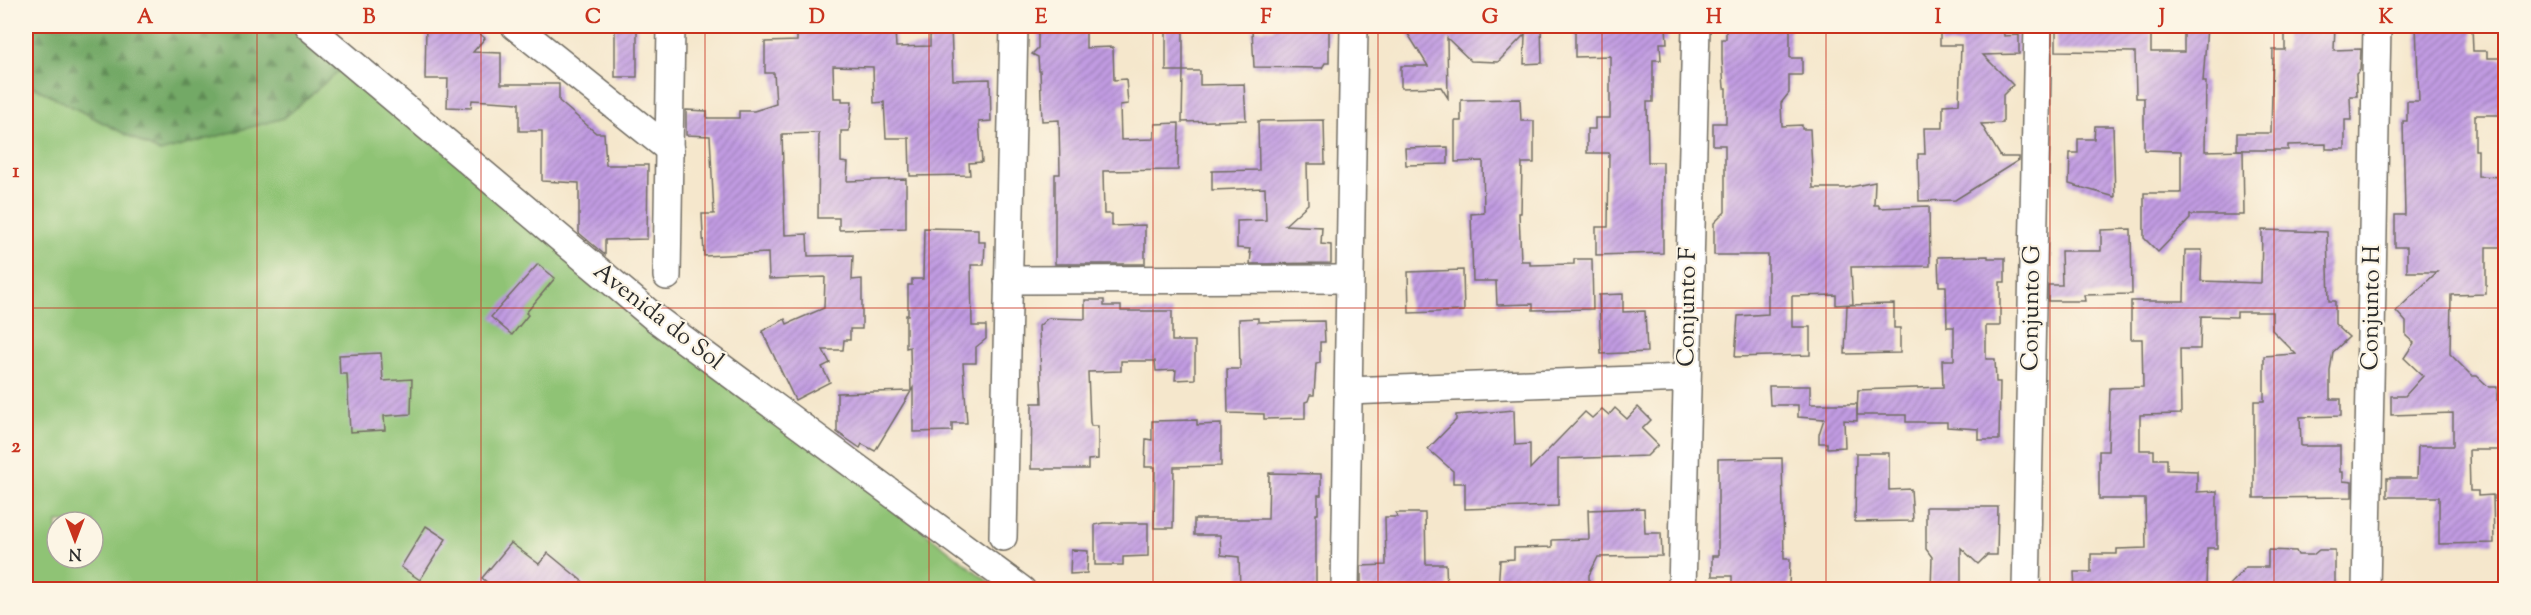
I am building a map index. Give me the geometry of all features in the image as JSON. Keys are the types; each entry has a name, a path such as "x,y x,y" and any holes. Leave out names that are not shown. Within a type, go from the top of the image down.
{"street":[{"name":"Avenida do Sol","path":"308,26 655,318 1022,590"},
{"path":"515,26 670,150"},
{"path":"667,276 672,26"},
{"path":"1003,537 1014,26"},
{"path":"1346,590 1354,26"},
{"name":"Conjunto F","path":"1682,590 1696,26"},
{"name":"Conjunto G","path":"2026,590 2038,26"},
{"name":"Conjunto H","path":"2366,590 2377,26"},
{"path":"1008,280 1350,279"},
{"path":"1348,391 1686,378"}],"green space":[{"path":"26,26 292,26 342,68 284,118 160,152 26,83"},
{"path":"342,68 735,384 998,589 26,589 26,83 160,152"}],"building":[{"path":"426,26 469,26 485,38 473,52 501,53 501,84 559,84 559,101 596,133 604,133 606,165 648,165 647,239 605,240 605,255 579,233 579,183 542,181 542,131 519,131 519,103 472,100 471,108 447,107 448,79 425,79"},
{"path":"615,26 637,26 637,77 615,77"},
{"path":"797,26 844,26 844,32 895,30 896,47 930,46 930,26 951,26 953,80 990,79 991,121 979,122 982,162 969,163 970,175 910,176 909,138 886,138 884,102 874,103 873,67 833,66 834,98 852,101 849,131 841,131 841,162 848,163 847,181 906,179 906,228 839,230 839,218 818,218 819,133 782,134 785,235 807,234 808,256 853,255 852,280 862,279 862,329 850,329 850,340 844,340 843,350 823,350 830,363 822,367 830,382 795,400 762,331 785,319 787,324 824,308 825,277 769,279 768,253 704,256 702,214 714,214 710,136 686,135 686,110 707,111 707,118 739,118 739,111 754,111 776,104 774,73 765,73 765,42 797,41"},
{"path":"1166,26 1183,26 1183,71 1166,71"},
{"path":"1274,26 1329,26 1329,63 1325,63 1322,68 1254,67 1252,30 1274,29"},
{"path":"1403,26 1541,26 1542,63 1524,64 1525,34 1498,62 1471,61 1447,38 1448,98 1441,87 1401,88 1401,66 1428,66"},
{"path":"1575,26 1666,26 1667,43 1660,43 1661,60 1653,60 1653,102 1647,102 1648,162 1663,162 1663,253 1596,255 1596,227 1608,227 1609,153 1587,153 1587,129 1595,129 1595,118 1610,118 1610,56 1575,57"},
{"path":"1726,26 1790,26 1790,58 1802,58 1802,75 1789,75 1789,93 1781,103 1782,126 1802,125 1802,129 1810,129 1813,188 1846,188 1875,182 1874,205 1879,205 1879,208 1929,206 1930,266 1851,267 1853,304 1836,305 1836,295 1792,296 1792,327 1810,327 1810,355 1735,357 1738,316 1768,314 1768,255 1714,255 1714,223 1725,212 1725,145 1713,145 1713,123 1726,123 1722,39 1726,39"},
{"path":"1940,26 2003,26 2004,36 2019,35 2019,54 1983,55 2013,85 2003,95 2003,123 1981,124 2001,157 2019,157 2019,160 1955,200 1919,201 1918,154 1925,154 1924,128 1943,128 1943,105 1959,104 1961,45 1940,45"},
{"path":"2081,26 2151,26 2151,52 2184,52 2184,26 2207,26 2203,82 2206,82 2205,151 2243,150 2244,215 2190,215 2190,219 2158,252 2144,238 2144,193 2181,193 2181,151 2144,150 2144,98 2136,98 2135,52 2056,51 2056,30 2081,31"},
{"path":"2285,26 2335,26 2334,50 2361,49 2360,70 2356,74 2357,96 2350,96 2351,120 2345,120 2345,149 2326,149 2326,144 2288,145 2288,150 2237,150 2237,133 2271,133 2273,50 2285,50"},
{"path":"2416,26 2472,26 2473,51 2487,51 2487,58 2503,58 2505,115 2475,115 2475,150 2478,150 2478,176 2505,177 2505,247 2486,247 2486,294 2451,295 2450,354 2472,376 2477,376 2489,387 2497,387 2497,400 2505,400 2505,450 2469,450 2470,491 2478,491 2478,496 2493,495 2494,543 2439,544 2439,497 2387,497 2387,478 2417,478 2418,446 2453,446 2453,413 2391,415 2391,396 2405,396 2423,376 2404,358 2414,343 2406,336 2406,322 2396,311 2437,272 2407,272 2407,247 2395,247 2395,215 2405,215 2403,121 2407,121 2407,101 2419,101"},
{"path":"1086,32 1086,48 1113,47 1114,80 1126,79 1128,104 1120,105 1121,140 1154,139 1155,124 1179,123 1178,170 1103,171 1104,214 1112,214 1112,226 1145,225 1145,264 1055,264 1055,174 1060,174 1059,120 1042,121 1038,57 1032,54 1038,48 1038,33"},
{"path":"1183,71 1200,71 1200,85 1244,84 1246,120 1182,122"},
{"path":"1520,99 1521,121 1534,121 1534,163 1522,163 1521,213 1519,213 1521,261 1530,261 1530,265 1574,264 1574,259 1592,259 1593,309 1533,310 1533,304 1497,305 1496,281 1473,281 1471,214 1484,213 1483,161 1455,162 1455,121 1461,121 1461,100"},
{"path":"1324,120 1325,164 1307,164 1308,204 1285,225 1322,227 1321,244 1331,245 1331,263 1250,264 1250,249 1237,248 1237,221 1266,220 1265,188 1212,190 1212,171 1259,170 1258,121"},
{"path":"2095,126 2113,126 2115,197 2069,184 2070,153 2078,153 2078,139 2094,139"},
{"path":"1448,147 1448,164 1406,165 1405,148"},
{"path":"924,228 978,229 978,242 985,242 984,265 971,265 972,326 986,326 986,339 976,347 976,363 963,363 967,423 952,423 952,431 913,432 913,388 875,451 862,444 860,448 837,432 837,393 911,391 910,347 906,348 908,285 912,285 912,279 923,279"},
{"path":"2131,229 2132,294 2084,295 2085,301 2048,301 2048,285 2062,285 2061,251 2101,251 2101,230"},
{"path":"2262,230 2327,232 2329,301 2335,301 2335,324 2349,337 2333,352 2330,371 2330,399 2341,399 2341,416 2300,417 2301,446 2340,446 2340,472 2343,472 2343,481 2352,482 2352,497 2254,498 2254,401 2264,401 2264,356 2296,354 2272,330 2272,312 2237,312 2237,317 2201,316 2200,349 2180,349 2181,414 2140,415 2140,450 2154,450 2154,459 2167,459 2167,470 2197,471 2197,492 2217,491 2217,548 2207,548 2206,590 2075,590 2074,572 2091,572 2091,554 2117,554 2117,549 2146,548 2145,499 2099,499 2099,451 2108,451 2110,388 2143,387 2142,339 2131,339 2131,301 2184,301 2185,250 2202,250 2201,281 2261,283"},
{"path":"1988,256 1988,258 2005,258 2005,282 2000,282 2000,326 1986,326 1986,359 1995,359 1996,382 2000,382 1999,440 1979,440 1979,429 1947,427 1947,422 1906,422 1906,415 1857,415 1858,390 1943,387 1942,360 1954,360 1954,327 1947,327 1946,286 1939,286 1938,257"},
{"path":"538,264 555,278 526,313 528,315 512,335 491,317"},
{"path":"1463,270 1464,311 1409,313 1408,272"},
{"path":"1623,294 1623,312 1645,311 1647,352 1601,354 1599,295"},
{"path":"1085,300 1104,300 1104,306 1121,306 1121,311 1172,311 1172,341 1195,341 1195,379 1175,380 1176,370 1156,371 1155,361 1121,361 1121,371 1088,372 1090,422 1091,426 1098,426 1098,459 1088,460 1088,469 1031,469 1032,403 1042,403 1039,326 1048,318 1085,319"},
{"path":"1894,304 1894,328 1900,328 1900,353 1845,354 1847,305"},
{"path":"1258,318 1258,322 1324,321 1325,342 1320,342 1320,363 1316,364 1314,395 1310,395 1308,401 1305,402 1305,418 1264,419 1264,414 1228,413 1227,369 1240,369 1239,319"},
{"path":"381,353 383,381 412,379 411,414 384,416 385,430 350,432 347,374 340,374 339,355"},
{"path":"1769,386 1810,386 1810,404 1857,404 1857,421 1844,420 1845,447 1827,448 1827,443 1819,443 1819,434 1824,419 1798,417 1798,405 1770,405"},
{"path":"1638,407 1651,420 1642,429 1658,445 1647,456 1558,459 1558,506 1465,509 1465,483 1453,483 1453,471 1428,449 1456,420 1456,415 1514,410 1515,445 1530,444 1530,469 1585,412 1592,418 1602,409 1609,415 1615,408 1627,419"},
{"path":"1197,420 1197,425 1221,424 1221,466 1174,467 1173,528 1154,528 1155,467 1145,467 1146,439 1152,440 1152,421"},
{"path":"1856,453 1889,453 1889,490 1911,489 1913,521 1855,522"},
{"path":"1782,458 1784,559 1790,559 1789,587 1732,590 1732,576 1712,576 1712,556 1718,556 1718,459"},
{"path":"1269,473 1321,474 1321,495 1318,495 1318,514 1316,514 1316,590 1240,590 1239,557 1221,555 1220,535 1194,535 1194,519 1268,519"},
{"path":"1926,507 1998,507 1997,555 1987,555 1978,564 1961,548 1961,590 1931,590 1932,557 1926,549"},
{"path":"1644,508 1645,533 1661,533 1662,556 1598,557 1589,575 1589,583 1555,584 1555,590 1498,590 1500,560 1514,559 1514,548 1552,547 1552,540 1589,539 1588,510"},
{"path":"1396,513 1425,513 1426,564 1446,564 1447,590 1361,588 1361,566 1386,565 1385,517 1397,517"},
{"path":"1148,523 1148,556 1123,557 1123,565 1095,565 1095,525"},
{"path":"426,526 446,539 420,580 401,567"},
{"path":"511,543 539,564 548,553 593,590 496,590 482,578"},
{"path":"1071,550 1088,551 1087,573 1070,574"},
{"path":"2268,550 2296,551 2298,555 2313,555 2319,550 2335,550 2335,590 2224,590 2246,567 2268,567"}]}
